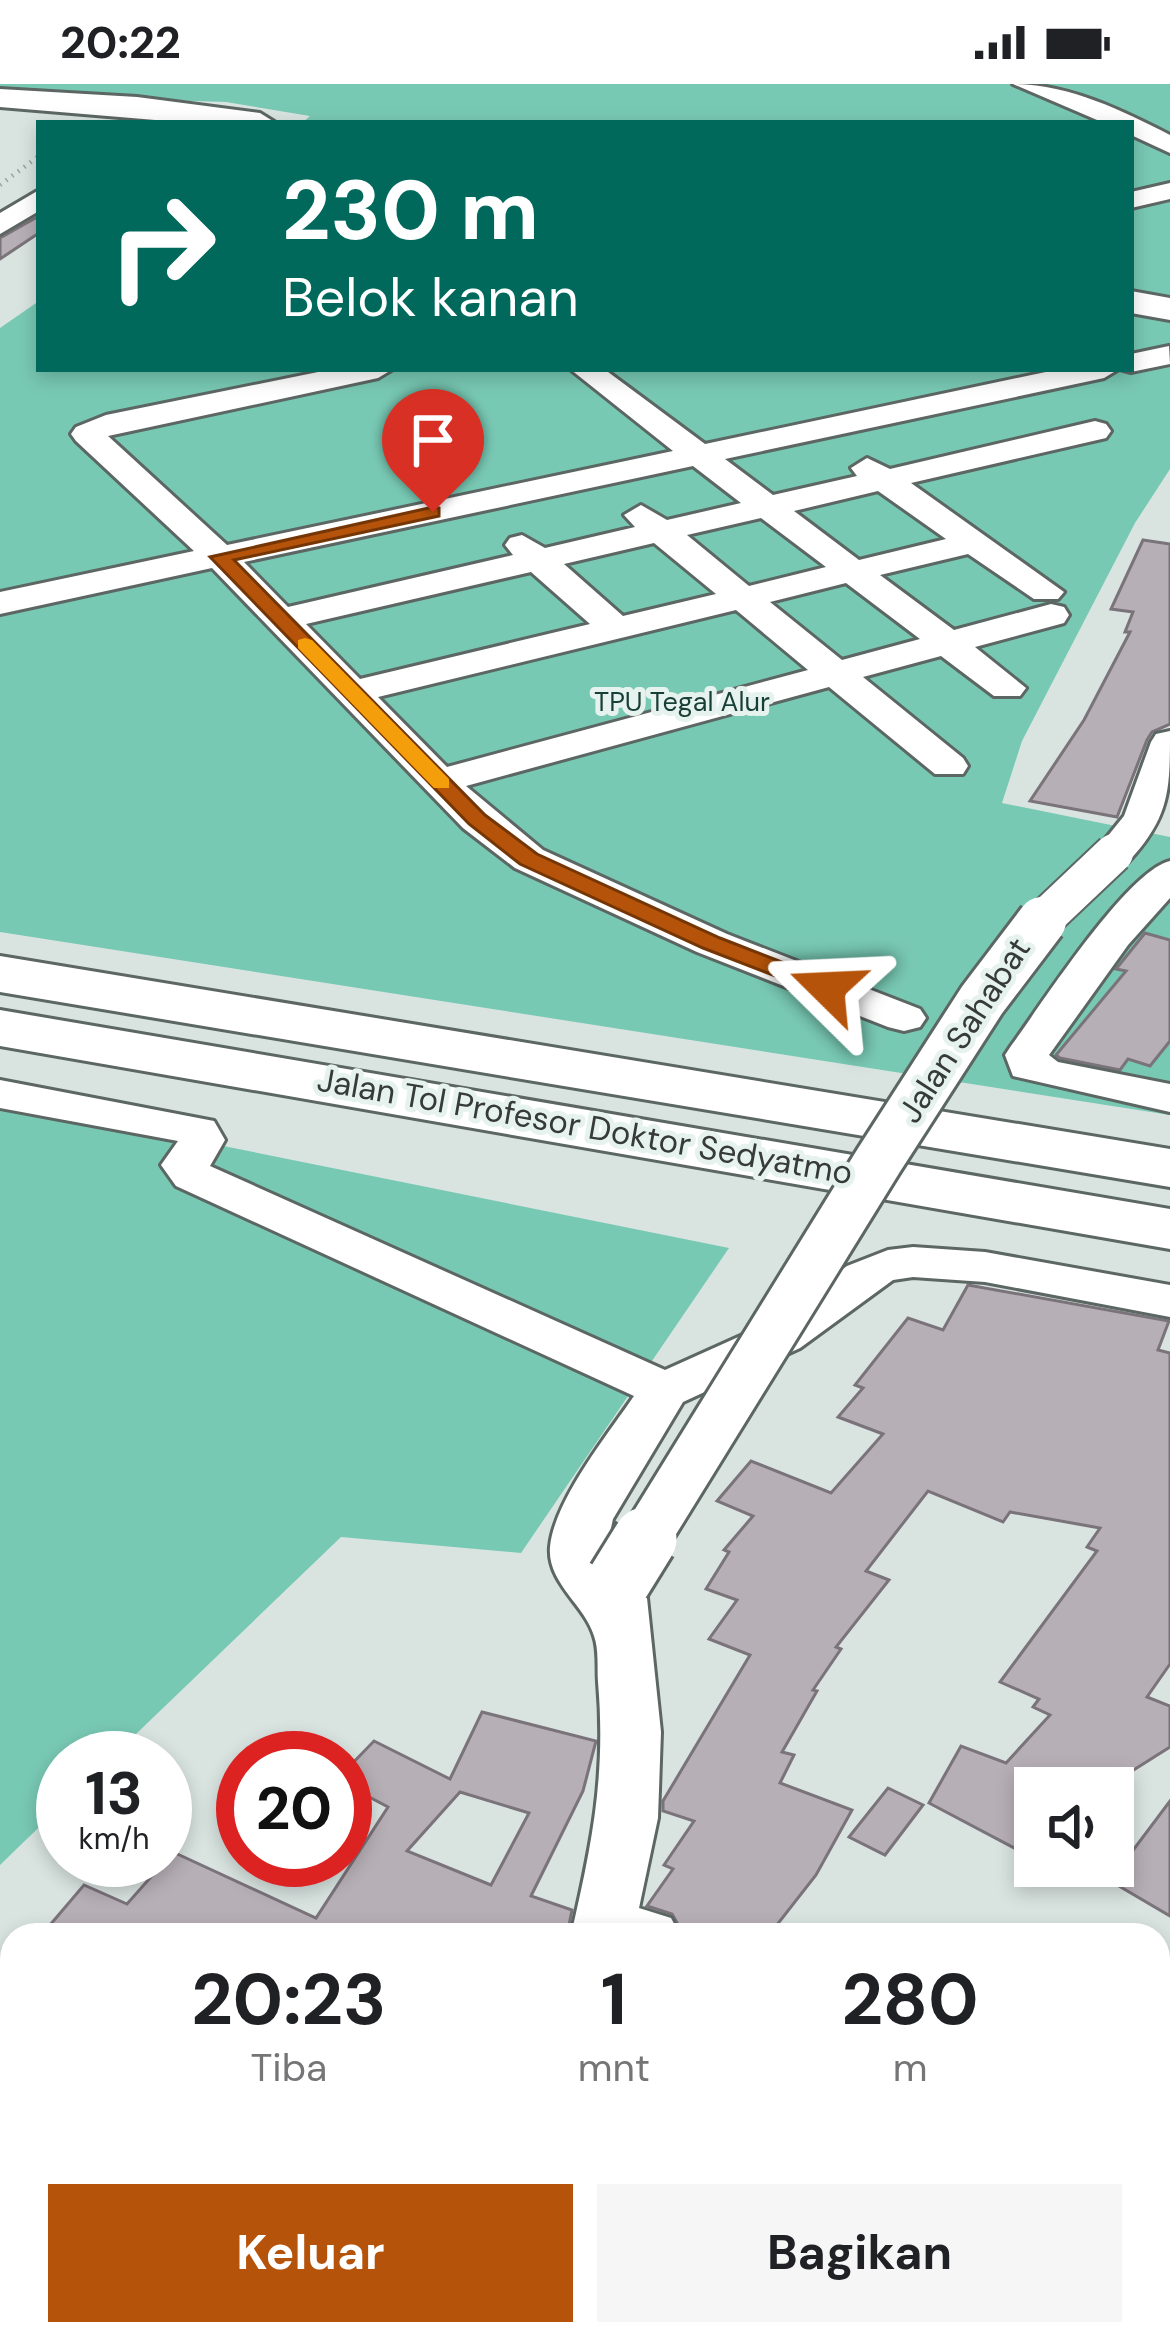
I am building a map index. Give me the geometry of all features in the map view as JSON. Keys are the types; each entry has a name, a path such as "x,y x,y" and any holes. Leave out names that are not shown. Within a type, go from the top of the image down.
{"highway":[{"name":"Jalan Tol Profesor Doktor Sedyatmo","path":"0,974 1170,1168"},
{"name":"Jalan Tol Profesor Doktor Sedyatmo","path":"0,1028 1170,1229"}],"main road":[{"path":"0,98 214,120"},
{"path":"1134,303 1170,309"}],"street":[{"path":"1025,84 1119,120"},
{"path":"1134,127 1170,145"},
{"path":"1134,199 1170,191"},
{"path":"0,226 36,200"},
{"path":"1134,362 1169,355"},
{"path":"364,372 88,431 92,440 220,557 477,820 529,859 712,943 904,1018"},
{"path":"589,372 1007,688"},
{"path":"0,603 1090,372"},
{"path":"281,619 1095,431"},
{"path":"439,781 950,643 1049,603 975,542 813,432"},
{"path":"596,478 949,766"},
{"path":"475,503 617,629"},
{"path":"352,692 975,542"},
{"name":"Jalan Sahabat","path":"619,1605 847,1208 1029,930 1076,880 1139,845 1170,742"},
{"path":"1170,873 1113,936 1027,1055 1029,1066 1045,1073 1170,1098"},
{"path":"0,1094 198,1131 202,1140 184,1165 193,1176 665,1390"},
{"path":"620,1923 632,1732 619,1605 581,1567 577,1545 603,1483 665,1390 793,1331 869,1274 892,1264 921,1262 1069,1281 1170,1301"}],"path":[{"path":"0,184 36,158"}],"green space":[{"name":"TPU Tegal Alur","path":"0,84 1170,84 1170,469 1135,523 1022,741 1002,803 1170,837 1170,1115 0,932 0,328 36,303 36,372 1134,372 1134,120 305,120 310,116 226,102 0,95"},
{"path":"0,1101 729,1248 521,1553 341,1537 139,1731 36,1731 36,1830 0,1865"}],"building":[{"path":"36,218 36,235 0,259 0,238"},
{"path":"1143,540 1170,544 1170,724 1152,732 1147,740 1117,817 1030,801 1084,720 1130,632 1125,632 1133,612 1111,609"},
{"path":"1145,933 1170,940 1170,1041 1150,1066 1128,1059 1120,1070 1060,1058 1056,1055 1126,971 1116,969"},
{"path":"968,1285 1169,1321 1158,1350 1170,1353 1170,1664 1147,1697 1170,1706 1170,1747 1134,1770 1014,1767 1014,1848 929,1803 961,1746 1006,1763 1050,1715 1033,1707 1039,1699 1000,1682 1097,1551 1087,1547 1100,1528 1010,1512 1003,1522 928,1491 866,1571 889,1580 836,1647 841,1649 813,1690 817,1691 782,1752 794,1755 780,1783 852,1810 816,1875 778,1923 677,1923 672,1914 647,1906 673,1869 664,1865 694,1821 663,1811 663,1801 750,1655 709,1639 737,1600 706,1589 729,1552 724,1550 753,1516 717,1501 751,1461 831,1493 883,1434 838,1417 863,1388 855,1385 908,1318 943,1330"},
{"path":"482,1712 596,1741 583,1791 531,1896 572,1910 569,1923 52,1923 82,1887 127,1904 142,1887 192,1887 192,1861 216,1872 216,1887 249,1887 316,1918 336,1887 372,1887 372,1832 388,1807 372,1798 372,1743 450,1779","holes":["460,1792 529,1813 491,1885 407,1851"]},
{"path":"888,1788 923,1805 885,1855 849,1837"},
{"path":"1170,1801 1170,1916 1121,1887 1134,1887 1134,1849"}],"slow traffic":[{"path":"305,644 442,784"}],"route":[{"path":"433,512 220,557 477,820 529,859 712,943 827,988"}]}
